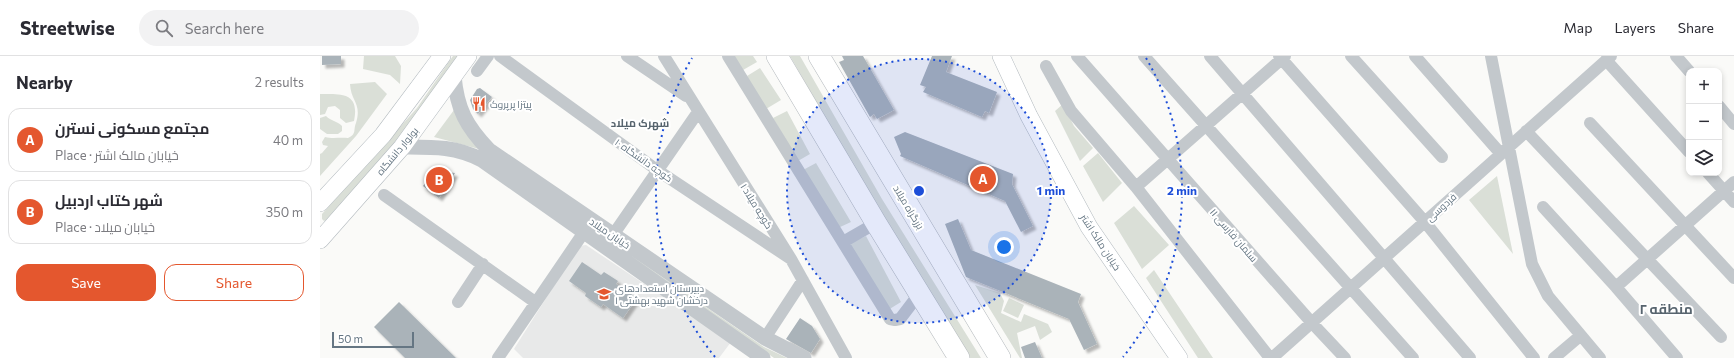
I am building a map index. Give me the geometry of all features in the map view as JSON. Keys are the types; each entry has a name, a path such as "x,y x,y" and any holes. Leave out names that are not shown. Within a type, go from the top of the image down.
{"highway":[{"path":"777,56 876,223 959,358"},
{"name":"بزرگراه میلاد","path":"819,56 1000,358"}],"main road":[{"name":"بولوار دانشگاه","path":"320,203 383,135 442,56"},
{"name":"بولوار دانشگاه","path":"320,240 402,147 468,56"},
{"name":"خیابان مالک اشتر","path":"1001,56 1029,116 1089,227 1179,358"}],"street":[{"path":"477,71 488,56"},
{"name":"کوچه دانشگاه ۱۰","path":"500,56 657,170 791,259"},
{"path":"627,56 689,98"},
{"name":"کوچه میلاد ۱","path":"664,56 791,259 841,352 846,358"},
{"path":"728,56 890,319 900,319 919,294"},
{"name":"سلمان فارسی ۱۱","path":"1077,56 1312,323 1345,358"},
{"path":"1144,56 1413,358"},
{"path":"1210,56 1385,257 1470,358"},
{"path":"1351,56 1442,157"},
{"path":"1415,56 1505,150"},
{"path":"1491,56 1505,150 1532,264 1548,296 1600,358"},
{"path":"1676,56 1686,68"},
{"path":"1136,187 1282,57 1425,222 1534,358"},
{"path":"1608,58 1686,149"},
{"name":"فردوسی","path":"1271,358 1608,58"},
{"path":"1046,66 1071,111 1136,187 1271,358"},
{"name":"خیابان میلاد","path":"454,76 455,92 459,107 486,155 584,232 763,358"},
{"path":"1722,110 1734,124"},
{"path":"613,235 698,112"},
{"path":"1590,123 1734,278"},
{"path":"1526,131 1721,337"},
{"name":"خیابان میلاد","path":"402,147 441,147 486,155 613,235 765,338 804,358"},
{"path":"1711,176 1734,202"},
{"path":"1616,287 1734,182"},
{"path":"384,195 536,302"},
{"path":"1543,207 1616,287 1677,358"},
{"path":"843,242 876,223"},
{"path":"498,358 584,232"},
{"path":"458,302 483,264"},
{"path":"765,338 803,280"},
{"path":"1554,358 1580,336"}],"shaded area":[{"path":"364,56 395,56 401,66 400,84 390,75 363,69"},
{"path":"453,56 462,56 420,115 333,216 324,221 322,219 322,214 417,108"},
{"path":"734,56 753,56 757,62 743,70"},
{"path":"790,56 800,56 882,199 981,358 970,358 887,225"},
{"path":"760,68 781,100 766,109 747,76"},
{"path":"375,82 387,94 356,136 320,176 320,154 328,146 323,145 322,142 325,137 348,138 354,133 358,111 352,95 350,84"},
{"path":"320,94 342,95 351,100 354,105 355,112 354,121 346,123 340,118 340,110 335,106 328,107 325,114 320,115"},
{"path":"1063,104 1074,126 1093,148 1080,161 1055,111"},
{"path":"454,110 479,149 434,137"},
{"path":"787,111 810,154 798,161 773,118"},
{"path":"326,116 342,126 342,131 338,134 327,134 320,129 320,118"},
{"path":"1098,153 1122,183 1103,202 1083,166"},
{"path":"492,160 764,347 787,358 774,358"},
{"path":"816,163 851,222 838,228 803,170"},
{"path":"1497,176 1513,254 1469,200"},
{"path":"1134,206 1169,245 1142,269 1114,223"},
{"path":"866,236 901,302 888,310 849,244"},
{"name":"دبیرستان استعدادهای درخشان شهید بهشتی ۱","path":"586,245 731,342 719,358 523,358 514,349 579,246"},
{"path":"1154,270 1213,358 1198,358 1146,278"},
{"path":"975,285 1000,293 1004,301 1001,313 1021,322 1024,314 1048,324 1052,332 1040,340 1035,326 1017,333 1022,358 1020,358"},
{"path":"1009,298 1024,305 1018,318 1003,311"}],"building":[{"path":"322,56 341,56 341,64 322,65"},
{"path":"842,56 863,56 894,110 877,119 874,114 870,117 839,62 844,60"},
{"path":"932,56 952,56 946,72 997,92 989,113 985,111 982,117 923,92 926,87 920,85"},
{"name":"پیتزا پرپروک","path":"480,88 492,97 478,114 473,109 470,100 477,89"},
{"path":"905,132 1013,174 1012,184 1033,226 1021,232 1005,201 900,156 901,154 894,137"},
{"path":"439,171 455,173 439,198 423,186 432,174"},
{"path":"958,219 971,250 1081,294 1078,302 1097,344 1084,350 1069,319 966,277 945,224"},
{"path":"582,262 601,275 604,272 618,281 616,284 637,298 623,318 603,304 601,307 585,296 586,293 569,281"},
{"path":"399,302 456,358 405,358 374,327"},
{"path":"800,318 812,326 820,339 811,353 786,339"},
{"path":"1035,342 1042,358 1025,358 1021,347"}],"place":[{"name":"پیتزا پرپروک","path":"479,104"},
{"name":"مجتمع مسکونی نسترن","path":"983,179"},
{"name":"شهر کتاب اردبیل","path":"439,180"},
{"name":"دبیرستان استعدادهای درخشان شهید بهشتی ۱","path":"604,294"}],"district":[{"name":"شهرک میلاد","path":"640,123"},
{"name":"منطقه ۲","path":"1666,309"}]}
